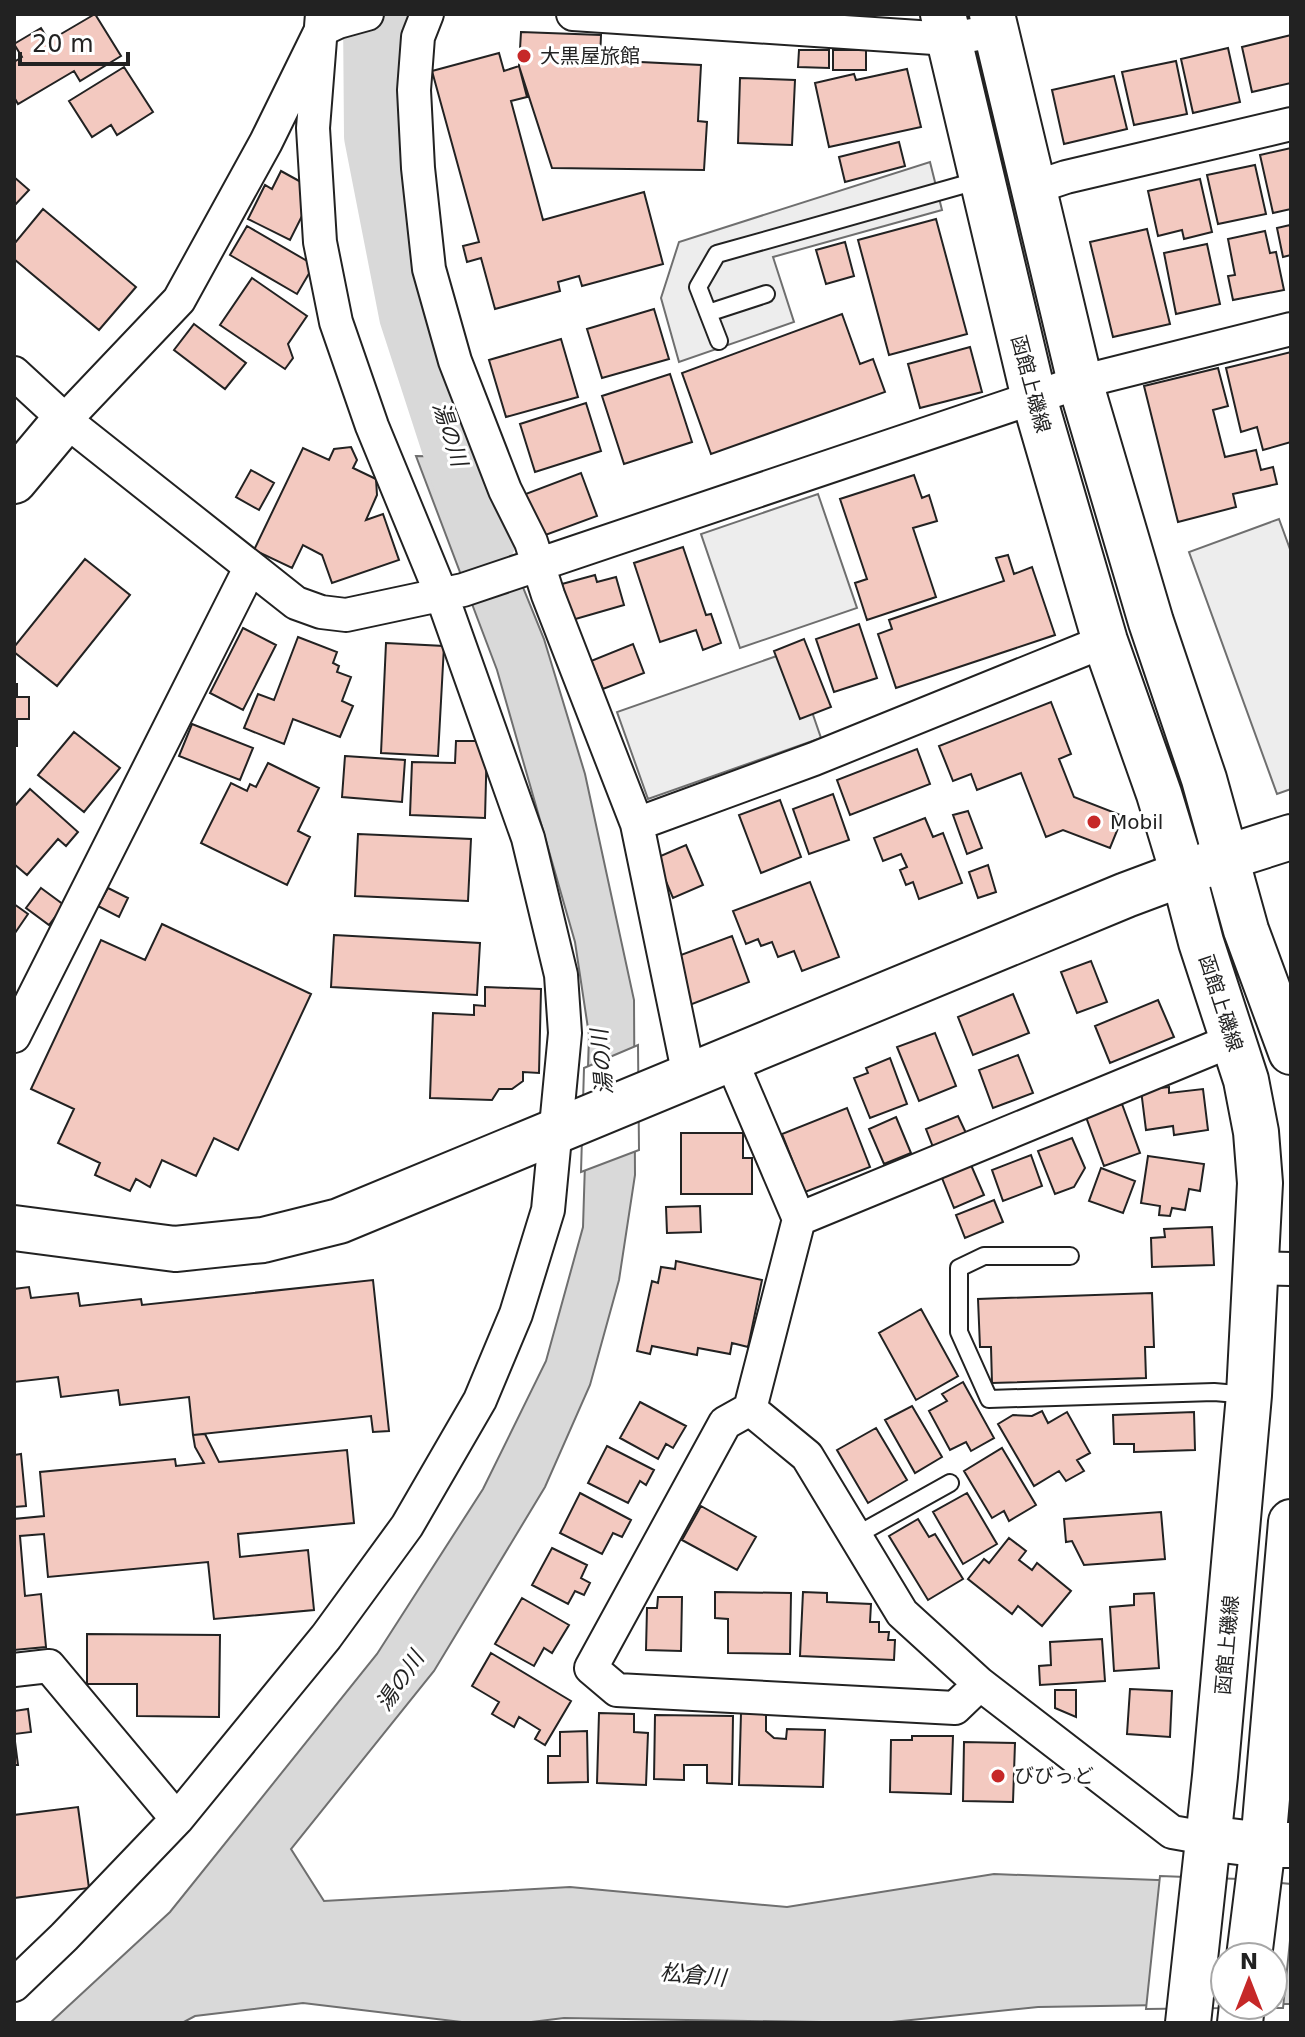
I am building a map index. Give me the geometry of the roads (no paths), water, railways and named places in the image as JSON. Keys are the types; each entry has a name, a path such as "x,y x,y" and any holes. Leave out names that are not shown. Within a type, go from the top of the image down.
{"main road":[{"path":"994,23 1080,382 1151,622 1204,779 1246,930 1291,1052"},
{"name":"函館上磯線","path":"946,26 1034,398 1105,641 1183,873 1201,942 1246,1080 1274,1268 1249,1395 1216,1760 1188,2023"},
{"path":"14,481 65,420"},
{"path":"14,1228 175,1249 263,1240 339,1221 1183,873 1291,837"},
{"path":"1253,1941 1271,1857 1291,1522"},
{"path":"1204,1856 1271,1857"}],"street":[{"path":"427,14 418,37 414,90 418,168 429,269 455,361 637,824 676,1082"},
{"path":"573,14 946,26 994,23"},
{"path":"65,420 179,300 337,20"},
{"path":"14,1985 177,1819 326,1637 407,1526 480,1400 516,1314 548,1210 566,1125 561,975 528,838 452,593 372,426 336,322 328,288 320,242 313,128 337,20"},
{"path":"1033,188 1066,177 1291,124"},
{"path":"14,373 65,420 296,603 321,612 346,615 452,593 1080,382 1291,329"},
{"path":"14,1036 250,568"},
{"path":"637,824 814,759 1105,641"},
{"path":"799,1219 1233,1040"},
{"path":"731,1060 799,1219 750,1409 725,1423 591,1668 617,1690 955,1708 980,1684"},
{"path":"750,1409 807,1456 902,1613 980,1684 1204,1856"},
{"path":"14,1670 49,1666 177,1819"}],"lane":[{"path":"719,341 698,287 717,254 980,180"},
{"path":"708,313 766,294"},
{"path":"1070,1256 984,1256 959,1268 959,1332 989,1399 1214,1392 1249,1395"},
{"path":"855,1536 950,1483"}],"water":[{"name":"松倉川","path":"416,456 470,457 544,639 585,774 634,1000 635,1175 619,1280 590,1385 545,1487 434,1671 291,1849 324,1901 570,1887 787,1907 994,1874 1291,1885 1291,2004 1289,1941 1209,1941 1209,2004 1038,2007 882,2023 564,2018 523,2023 470,2023 303,2003 195,2016 182,2023 50,2023 170,1912 377,1654 483,1489 546,1361 583,1227 589,1035 575,942 497,670"}],"waterway":[{"name":"湯の川","path":"375,14 376,136 411,315 484,540"}],"place":[{"name":"大黒屋旅館","path":"524,56"},
{"name":"Mobil","path":"1094,822"},
{"name":"びびっど","path":"998,1776"}]}
